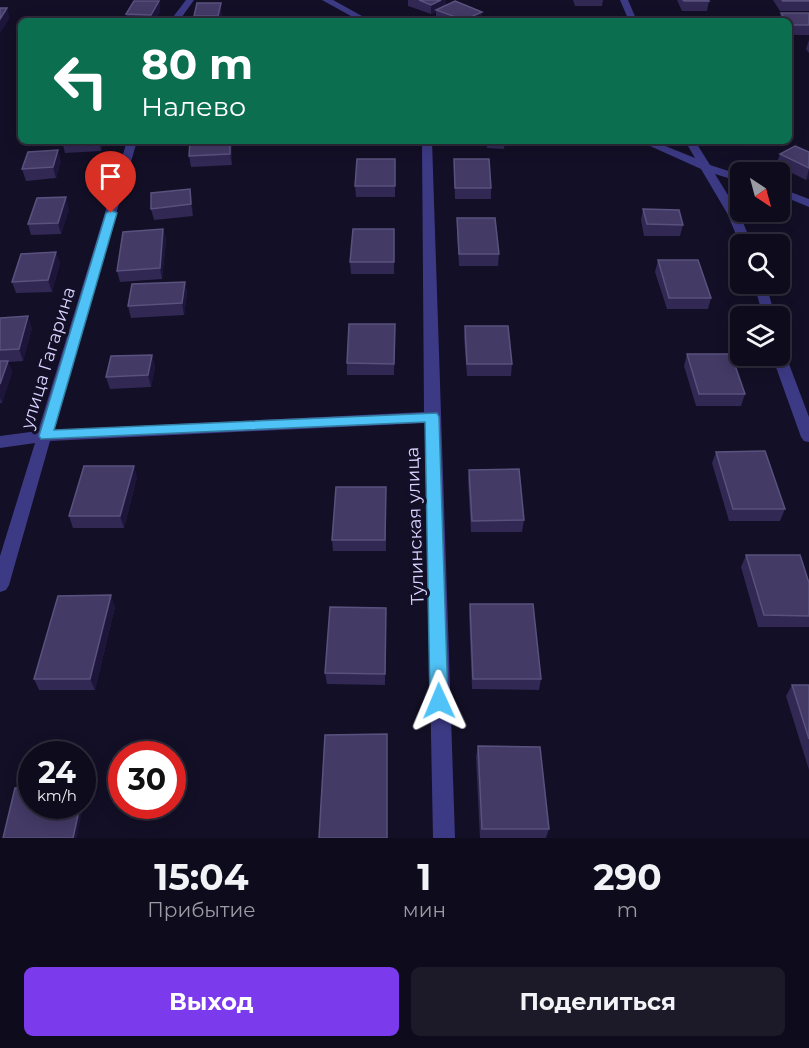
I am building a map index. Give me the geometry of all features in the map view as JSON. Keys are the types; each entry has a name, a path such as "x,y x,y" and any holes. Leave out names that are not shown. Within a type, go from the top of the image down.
{"street":[{"path":"176,18 190,0"},
{"path":"326,0 361,18"},
{"path":"624,0 632,18"},
{"name":"улица Гагарина","path":"0,585 131,144"},
{"name":"Тулинская улица","path":"427,144 444,838"},
{"path":"651,144 730,175"},
{"path":"692,144 733,213 742,234"},
{"path":"790,195 809,203"},
{"path":"783,366 809,437"},
{"path":"0,442 45,436 432,417"}],"building":[{"path":"419,0 441,0 431,5"},
{"path":"708,0 709,1 684,1"},
{"path":"809,0 809,1 783,1"},
{"path":"134,1 159,1 151,15 126,14"},
{"path":"455,1 482,12 468,18 458,18 436,10"},
{"path":"197,3 221,3 218,16 194,16"},
{"path":"0,8 7,8 0,19"},
{"path":"781,13 809,13 809,25 792,25 792,18 784,18"},
{"path":"190,144 230,144 230,154 189,156"},
{"path":"795,146 809,152 809,168 780,154"},
{"path":"58,150 53,167 22,169 28,152"},
{"path":"357,159 395,159 395,186 355,186"},
{"path":"454,159 489,159 491,188 455,188"},
{"path":"190,189 191,204 151,209 151,193"},
{"path":"66,197 58,223 28,224 37,198"},
{"path":"643,209 679,210 683,225 647,224"},
{"path":"457,218 495,218 499,254 459,254"},
{"path":"163,229 160,268 117,271 123,232"},
{"path":"353,229 394,229 394,262 350,262"},
{"path":"56,252 48,280 12,282 21,254"},
{"path":"658,260 698,260 711,298 669,298"},
{"path":"185,282 182,303 128,306 132,284"},
{"path":"28,316 19,349 0,350 0,318"},
{"path":"349,324 395,324 394,364 347,363"},
{"path":"465,326 508,326 512,364 467,364"},
{"path":"687,354 730,354 730,366 735,366 745,394 699,394"},
{"path":"152,355 148,375 106,377 111,356"},
{"path":"0,361 8,361 0,384"},
{"path":"765,451 785,509 733,509 716,452"},
{"path":"84,466 134,466 120,516 69,516"},
{"path":"519,469 524,520 472,521 469,470"},
{"path":"336,487 386,487 385,540 332,540"},
{"path":"746,555 800,555 809,583 809,616 764,615"},
{"path":"111,595 90,679 34,679 58,596"},
{"path":"470,604 533,604 541,679 473,679"},
{"path":"330,607 386,608 385,674 325,673"},
{"path":"792,685 809,685 809,739"},
{"path":"387,734 387,838 319,838 325,735"},
{"path":"478,746 540,747 549,829 482,829"},
{"path":"15,788 18,788 18,819 77,819 73,838 3,838"}],"route":[{"path":"111,213 45,436 432,417 439,701"}]}
